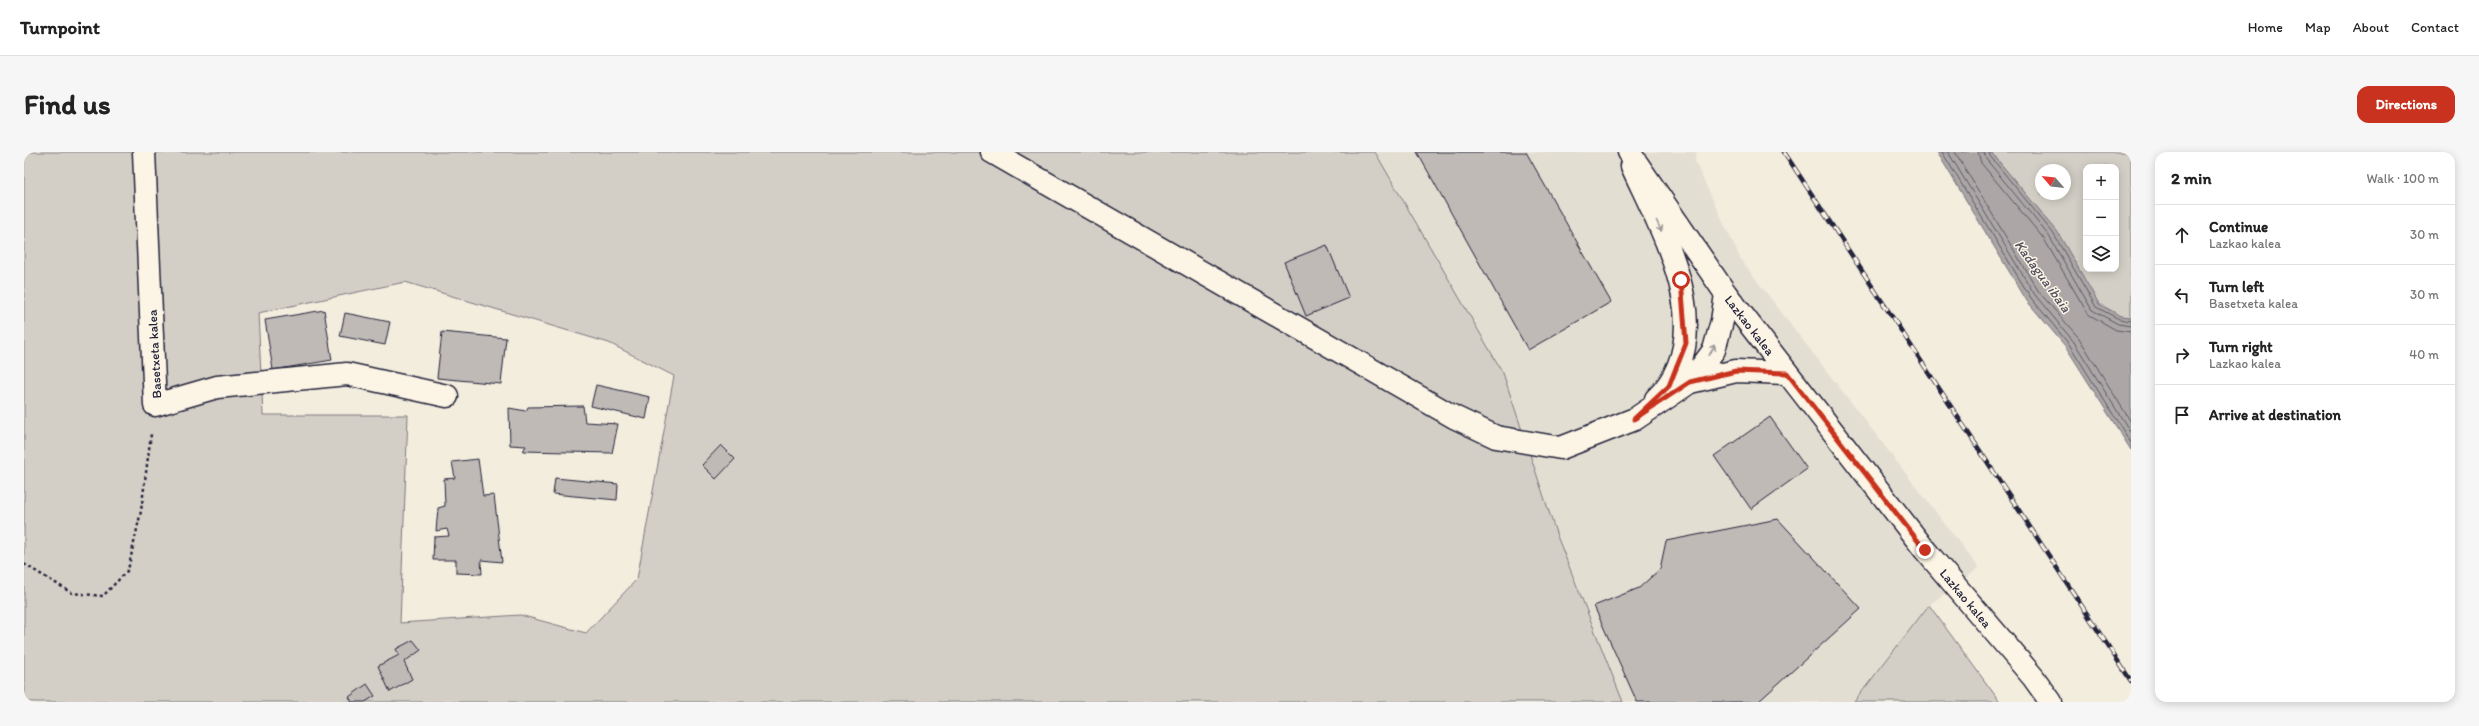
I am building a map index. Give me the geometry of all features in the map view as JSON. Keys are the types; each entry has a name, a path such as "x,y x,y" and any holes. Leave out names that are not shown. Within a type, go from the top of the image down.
{"street":[{"name":"Basetxeta kalea","path":"144,152 155,405 216,387 346,374 448,396"},
{"path":"992,152 1454,417 1496,437 1561,448 1634,419 1690,382 1714,350 1722,321 1726,294"},
{"path":"1625,152 1666,242 1681,280 1685,313 1686,343 1669,386 1634,419"},
{"name":"Lazkao kalea","path":"1629,152 1726,294 1925,550 2033,677 2051,702"},
{"path":"1690,382 1736,371 1787,373"}],"path":[{"path":"24,564 72,593 103,596 128,570 142,511 155,405"}],"shaded area":[{"path":"24,152 1375,152 1503,373 1557,536 1623,702 24,702","holes":["405,282 609,343 674,376 637,579 586,633 520,615 400,623 408,415 263,415 258,313"]},
{"path":"1375,152 1696,152 1695,162 1741,260 1979,568 1929,605 1854,702 1623,702 1557,536 1503,373"},
{"path":"1992,152 2131,152 2131,317 2121,316 2099,304"},
{"path":"1929,605 2000,702 1854,702"}],"water":[{"name":"Kadagua ibaia","path":"1937,152 1991,152 2057,231 2099,304 2121,316 2131,317 2131,450 2066,347 2027,301"}],"building":[{"path":"1417,152 1526,152 1611,302 1528,350"},
{"path":"1327,245 1349,298 1306,316 1284,262"},
{"path":"324,310 332,360 273,370 265,320"},
{"path":"345,313 390,322 385,345 340,336"},
{"path":"442,332 506,338 501,384 437,378"},
{"path":"596,385 650,397 646,419 591,406"},
{"path":"583,406 585,422 618,424 612,453 523,451 526,446 510,445 509,408 526,411 528,407"},
{"path":"1770,417 1807,469 1751,509 1714,456"},
{"path":"721,445 735,459 716,479 702,465"},
{"path":"478,459 483,496 494,495 502,562 481,560 482,574 456,573 456,560 433,560 434,537 449,536 447,529 436,531 438,508 445,506 444,479 455,478 452,462"},
{"path":"555,478 618,484 617,500 553,494"},
{"path":"1778,519 1861,609 1758,702 1637,702 1594,606 1639,588 1660,569 1666,541"},
{"path":"413,640 421,650 404,662 412,679 390,692 378,666 399,655 396,649"},
{"path":"367,684 375,696 365,702 352,702 349,697"}],"railway":[{"path":"1784,152 2131,681"}],"route":[{"path":"1681,280 1685,313 1686,343 1669,386 1634,419 1690,382 1736,371 1787,373 1925,550"}]}
